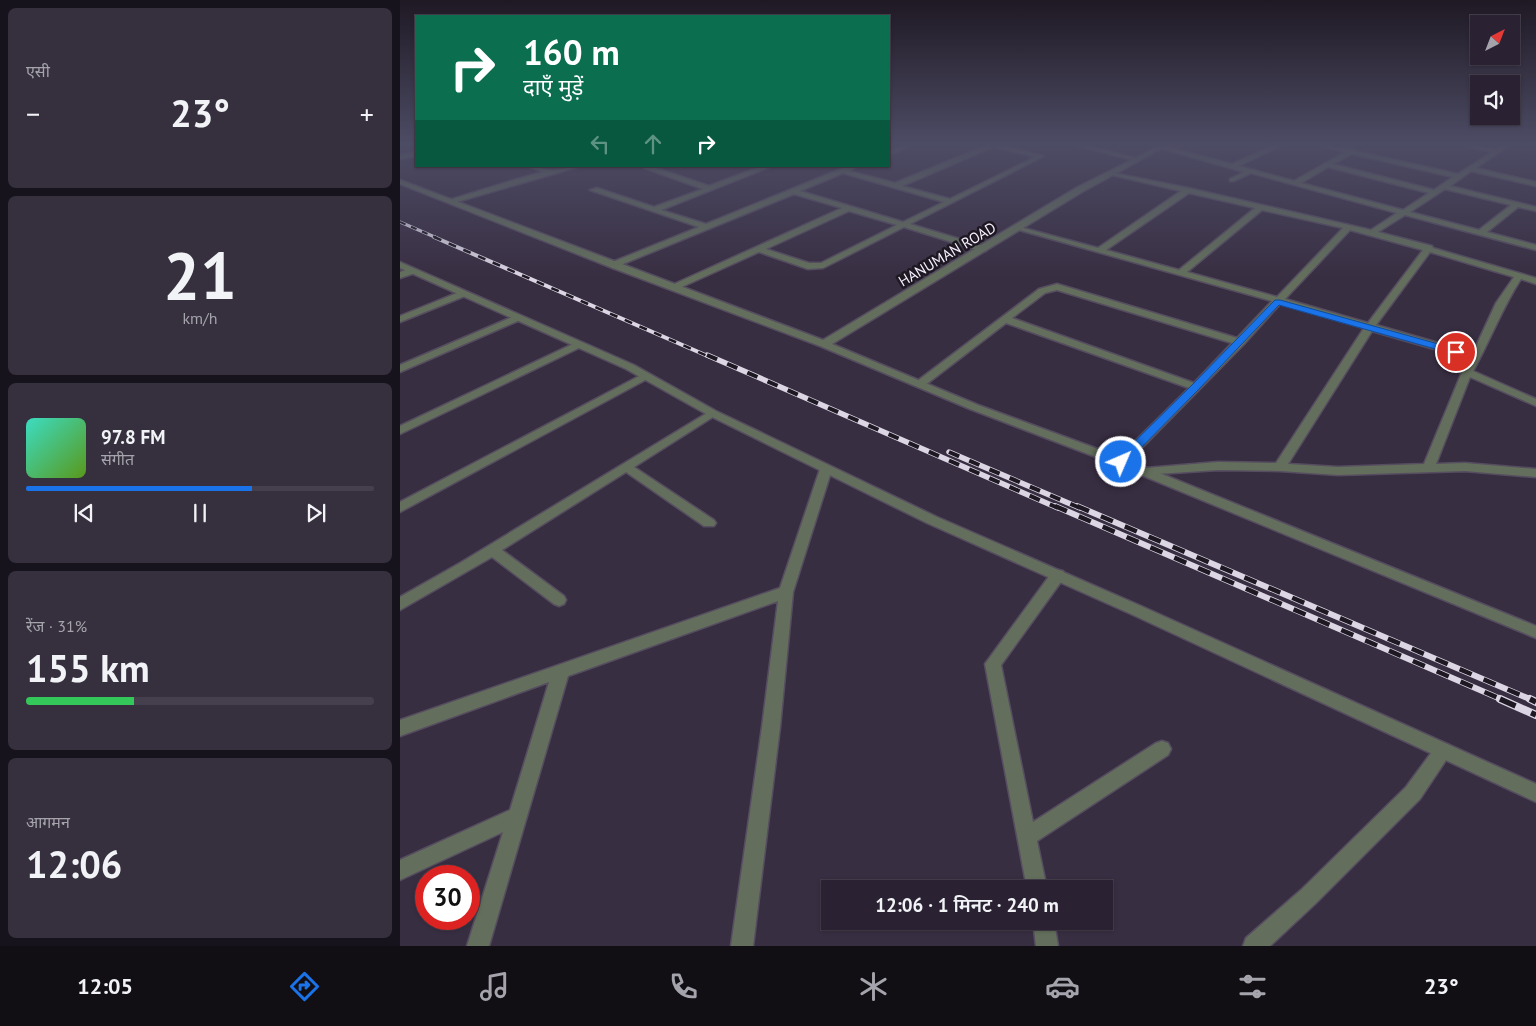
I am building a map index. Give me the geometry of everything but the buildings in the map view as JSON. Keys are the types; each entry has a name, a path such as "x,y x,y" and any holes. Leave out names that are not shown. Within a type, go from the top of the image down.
{"street":[{"path":"418,189 613,266 675,287 824,344 974,407 1146,472 1536,632"},
{"path":"450,202 495,189"},
{"path":"653,210 711,189"},
{"path":"613,266 798,189"},
{"path":"906,189 948,201"},
{"path":"759,249 800,264 815,267 823,265 972,189"},
{"name":"HANUMAN ROAD","path":"824,344 1082,189"},
{"path":"1184,189 1430,248 1536,281"},
{"path":"1318,189 1536,248"},
{"path":"1423,189 1434,192"},
{"path":"1372,233 1438,189"},
{"path":"1456,189 1536,209"},
{"path":"594,190 706,227"},
{"path":"1098,251 1188,190"},
{"path":"793,191 983,248"},
{"path":"1481,233 1517,204"},
{"path":"1181,273 1261,207"},
{"path":"675,287 848,208"},
{"path":"1121,462 1240,342 1348,227"},
{"path":"1016,228 1474,357"},
{"path":"1280,467 1371,327 1411,270 1430,248"},
{"path":"404,270 630,367 712,413 932,520 1058,575 1536,792"},
{"path":"1429,467 1466,372 1485,341 1501,303 1520,276"},
{"path":"920,384 1042,291 1057,286 1240,342"},
{"path":"400,318 462,294"},
{"path":"400,369 517,318"},
{"path":"1004,320 1196,387"},
{"path":"400,430 577,344"},
{"path":"1466,372 1536,403"},
{"path":"400,508 645,376"},
{"path":"400,604 492,550 712,413"},
{"path":"1146,472 1218,466 1280,467 1338,471 1465,467 1536,473"},
{"path":"626,467 709,523"},
{"path":"742,946 771,727 786,592 826,470"},
{"path":"492,550 560,600"},
{"path":"1035,880 993,664 1058,575"},
{"path":"400,728 786,592"},
{"path":"478,946 561,671"},
{"path":"1028,836 1162,749"},
{"path":"1254,946 1308,897 1413,793 1443,751"},
{"path":"400,870 517,816"},
{"path":"1044,930 1047,946"}],"railway":[{"path":"400,222 437,238"},
{"path":"434,237 710,357"},
{"path":"707,355 1058,508"},
{"path":"949,452 1080,508"},
{"path":"1055,506 1503,700"},
{"path":"1077,506 1532,700"},
{"path":"1500,699 1536,715"},
{"path":"1532,700 1536,702"}],"route":[{"path":"1121,462 1278,301 1456,352"}]}
